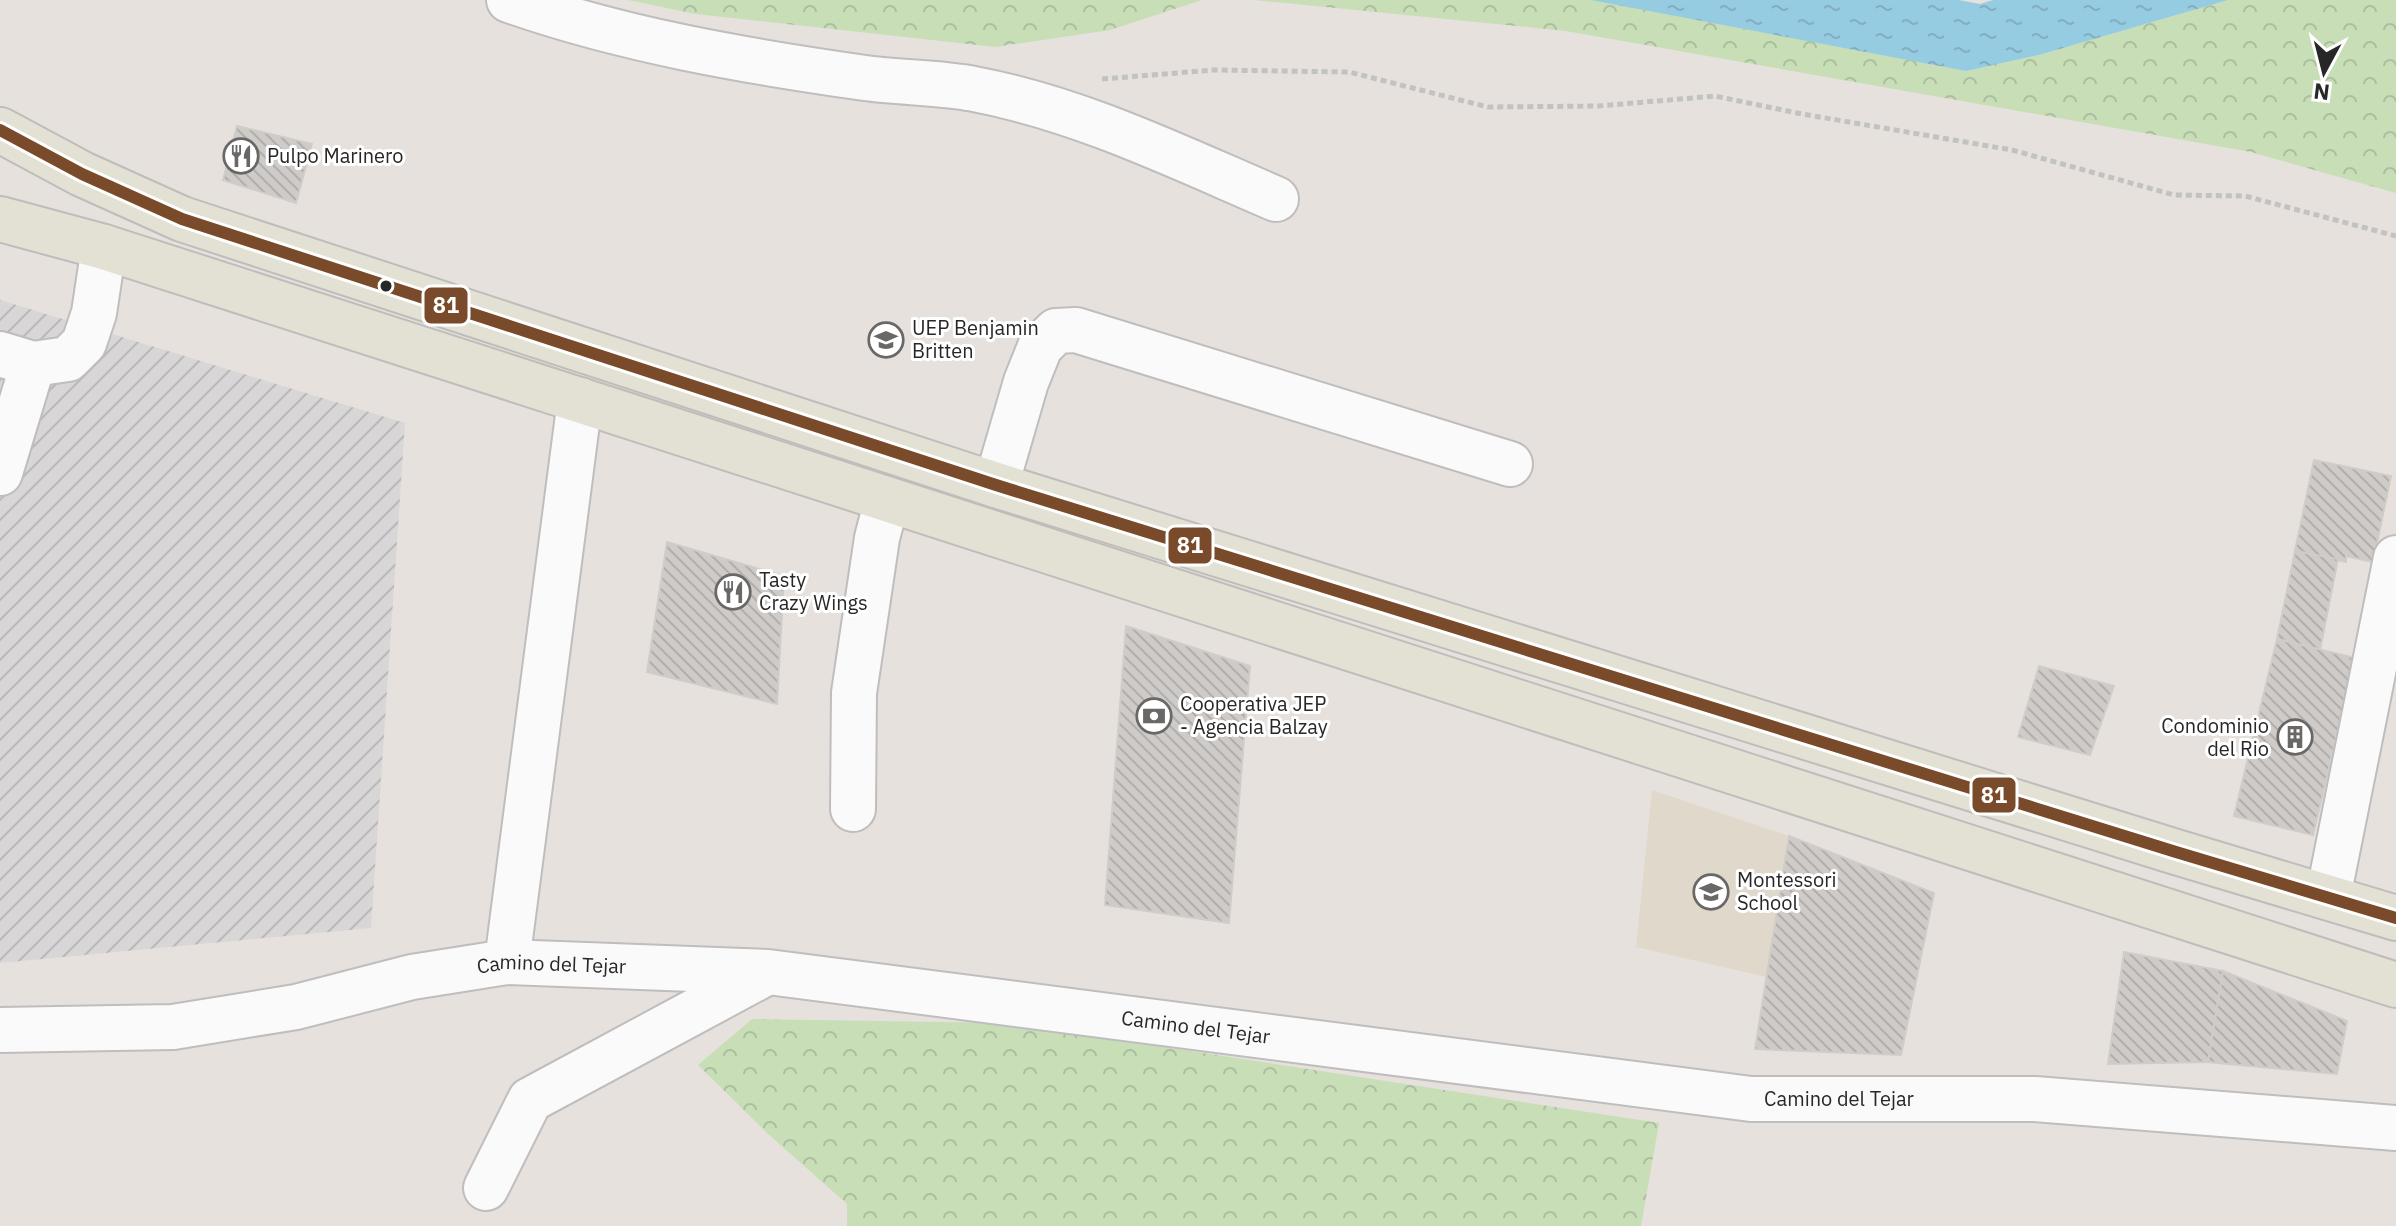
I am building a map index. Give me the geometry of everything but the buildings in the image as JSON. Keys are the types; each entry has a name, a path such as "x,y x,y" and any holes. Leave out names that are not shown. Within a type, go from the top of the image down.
{"main road":[{"path":"0,130 82,174 182,219 996,485 2396,918"},
{"path":"0,219 104,247 2396,985"}],"street":[{"path":"509,0 536,10 699,51 867,79 974,89 1099,123 1276,199"},
{"path":"0,473 17,359 68,359 84,343 94,313 104,247"},
{"path":"996,485 1040,347 1056,331 1076,330 1510,464"},
{"path":"507,962 580,400"},
{"path":"853,809 854,693 877,538 887,500"},
{"path":"2328,897 2396,558"},
{"name":"Camino del Tejar","path":"0,1030 173,1027 296,1007 412,977 507,962 768,972 1751,1099 2035,1099 2396,1128"},
{"path":"486,1188 530,1100 768,972"}],"path":[{"path":"1094,79 1214,70 1349,72 1488,107 1599,106 1715,96 2012,150 2174,195 2245,196 2396,236"}],"shaded area":[{"path":"0,300 405,423 371,928 0,963"},
{"name":"Montessori School","path":"1652,790 1789,836 1766,977 1636,947"}],"green space":[{"path":"628,0 1202,0 1110,30 995,47 696,14"},
{"path":"1254,0 1600,0 1966,71 2039,55 2228,0 2396,0 2396,193 2251,152 1566,31"},
{"path":"752,1019 1008,1023 1659,1123 1641,1226 847,1226 847,1204 767,1133 698,1065"}],"water":[{"path":"1591,0 1959,0 1980,4 1993,0 2228,0 2039,55 1966,71"}],"transit line":[{"name":"81","path":"0,130 82,174 182,219 996,485 2396,918"}],"place":[{"name":"Pulpo Marinero","path":"241,156"},
{"name":"UEP Benjamin Britten","path":"886,340"},
{"name":"Tasty Crazy Wings","path":"733,592"},
{"name":"Cooperativa JEP - Agencia Balzay","path":"1154,716"},
{"name":"Condominio del Rio","path":"2295,737"},
{"name":"Montessori School","path":"1711,892"}]}
